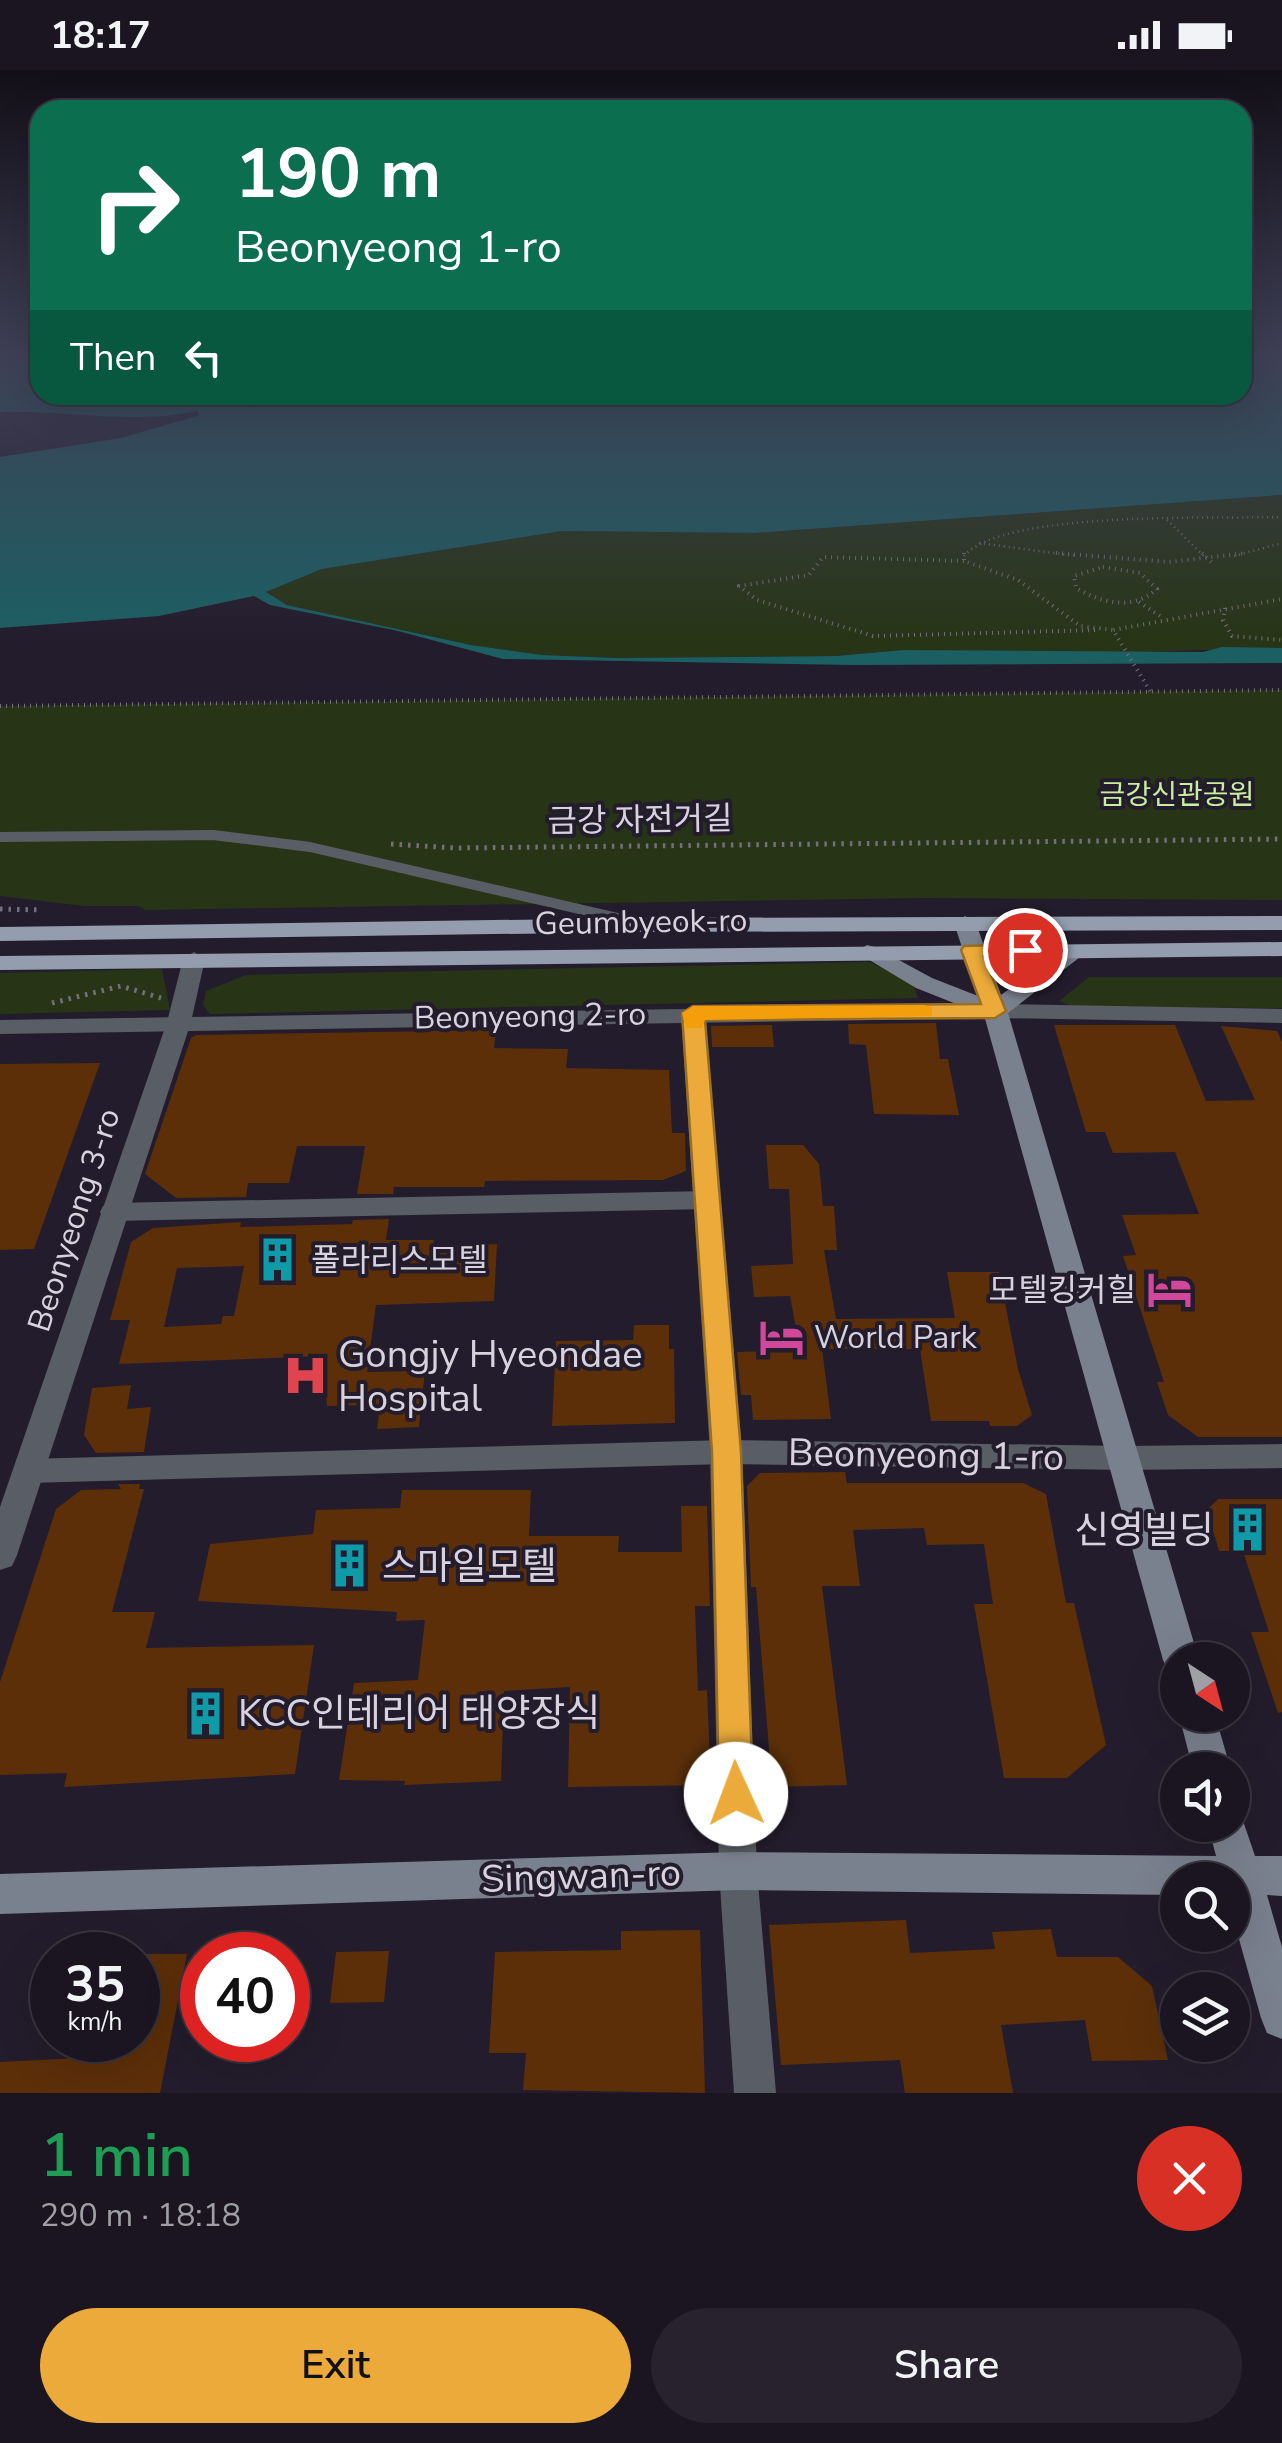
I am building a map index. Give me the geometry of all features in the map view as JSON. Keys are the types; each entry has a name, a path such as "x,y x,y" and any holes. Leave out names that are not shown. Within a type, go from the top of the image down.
{"main road":[{"name":"Geumbyeok-ro","path":"0,934 644,925 968,937 1282,924"},
{"name":"Geumbyeok-ro","path":"0,962 867,952 968,937 1078,950 1282,950"},
{"path":"968,937 995,1011 1177,1642"},
{"path":"995,1011 1078,950"},
{"path":"867,952 924,983 995,1011"},
{"name":"Singwan-ro","path":"0,1894 738,1871 1160,1875"},
{"name":"Singwan-ro","path":"1250,1876 1282,1876"},
{"path":"1250,1904 1282,2018"}],"street":[{"name":"Beonyeong 3-ro","path":"0,1555 112,1212 172,1010 194,960"},
{"path":"0,1027 172,1010"},
{"name":"Beonyeong 2-ro","path":"172,1010 693,1013 726,1452 738,1871 755,2093"},
{"path":"693,1013 995,1011 1282,1016"},
{"path":"112,1212 709,1200"},
{"path":"28,1471 726,1452"},
{"name":"Beonyeong 1-ro","path":"726,1452 1126,1458 1282,1456"}],"lane":[{"path":"0,837 213,834 310,848 644,925"}],"path":[{"path":"964,561 964,553 976,543 1066,526 1166,518 1282,517"},
{"path":"1166,518 1212,562"},
{"path":"976,543 1168,565 1212,562 1282,543"},
{"path":"1097,630 1080,626 1018,580 964,561 823,557 809,575 739,586 758,600 874,636 1113,630 1281,599"},
{"path":"1103,567 1104,558"},
{"path":"1103,567 1140,573 1155,583 1154,594 1138,601 1096,598 1076,588 1074,576 1103,567"},
{"path":"1138,601 1166,620"},
{"path":"1225,608 1222,620 1232,636 1282,640"},
{"path":"1113,630 1150,691"},
{"path":"0,706 1282,690"},
{"name":"금강 자전거길","path":"380,842 472,848 1282,838"},
{"path":"47,1005 121,986 172,1010"}],"green space":[{"path":"1282,495 1282,648 1063,654 903,650 836,656 542,655 471,645 287,605 266,592 322,569 562,531 754,533"},
{"name":"금강신관공원","path":"1282,690 1282,900 922,898 146,910 138,906 84,906 0,896 0,706"},
{"path":"869,962 912,981 918,998 210,1014 203,1005 206,991 246,975"},
{"path":"162,969 170,1010 0,1014 0,973"},
{"path":"1089,977 1282,977 1282,1008 1074,1007 1059,1001"}],"shaded area":[{"path":"36,451 1282,451 1282,495 754,533 562,531 322,569 266,592 287,605 471,645 542,655 836,656 903,650 1203,652 1222,647 1282,648 1282,663 853,665 503,659 398,631 270,605 254,596 159,616 0,628 0,457"}],"building":[{"path":"936,1023 940,1059 948,1059 959,1115 874,1114 866,1045 849,1044 848,1024"},
{"path":"772,1025 774,1047 712,1047 711,1026"},
{"path":"1054,1025 1175,1025 1206,1101 1255,1100 1221,1026 1277,1031 1282,1042 1282,1437 1198,1437 1168,1415 1157,1382 1164,1382 1123,1256 1136,1255 1122,1215 1199,1214 1175,1152 1113,1153 1105,1132 1086,1132"},
{"path":"496,1030 494,1048 568,1049 566,1068 669,1070 672,1133 685,1133 686,1171 663,1180 485,1181 484,1187 394,1187 393,1194 357,1194 365,1146 297,1146 289,1183 248,1183 246,1197 176,1198 145,1174 191,1038 196,1035"},
{"path":"100,1063 34,1249 0,1250 0,1064"},
{"path":"766,1145 803,1145 819,1164 823,1206 834,1206 837,1250 824,1250 836,1319 955,1318 947,1272 999,1272 1018,1369 1032,1415 1017,1426 990,1426 989,1421 931,1421 920,1349 822,1349 831,1419 753,1420 751,1395 741,1395 737,1352 800,1350 790,1296 754,1297 751,1266 793,1264 789,1189 769,1189"},
{"path":"389,1219 386,1240 434,1240 433,1246 497,1244 494,1301 376,1305 367,1372 425,1371 419,1427 377,1429 380,1405 327,1406 323,1356 119,1364 130,1320 110,1320 131,1242 153,1228 241,1222 240,1227 352,1224 353,1220","holes":["244,1266 234,1316 223,1316 221,1324 164,1327 177,1268"]},
{"path":"634,1325 669,1325 669,1349 674,1349 675,1423 552,1426 556,1341 633,1340"},
{"path":"131,1385 127,1409 151,1407 144,1452 96,1453 84,1435 92,1388"},
{"path":"845,1472 847,1483 1023,1483 1046,1494 1066,1603 1074,1603 1106,1745 1067,1778 1004,1778 974,1604 993,1604 984,1544 927,1545 924,1528 853,1530 860,1586 822,1586 847,1785 772,1787 756,1587 751,1587 747,1486 760,1473"},
{"path":"118,1484 140,1484 139,1489 144,1489 112,1612 155,1612 146,1648 314,1645 295,1774 64,1787 67,1773 0,1775 0,1682 56,1509 81,1490 121,1489"},
{"path":"402,1490 531,1490 529,1536 619,1536 618,1552 682,1552 681,1506 707,1506 710,1606 695,1606 698,1691 707,1690 711,1785 568,1787 570,1687 504,1691 501,1781 404,1785 405,1781 339,1780 354,1683 418,1680 425,1620 396,1621 397,1612 198,1601 210,1544 313,1534 316,1510 400,1508"},
{"path":"1218,1499 1282,1499 1282,1712 1278,1713 1251,1632 1269,1632 1243,1551 1219,1551 1207,1510"},
{"path":"906,1920 910,1953 995,1949 992,1932 1051,1929 1057,1957 1118,1957 1152,1986 1160,2023 1160,2060 1092,2061 1085,2020 1001,2025 1013,2093 905,2093 900,2060 781,2065 769,1925"},
{"path":"700,1930 705,2093 523,2090 526,2053 489,2053 495,1952 621,1950 621,1931"},
{"path":"389,1951 384,2002 330,2003 336,1952"},
{"path":"160,1954 180,1954 180,1990 160,2093 0,2093 0,2062 160,2062"}],"slow traffic":[{"path":"694,1023 693,1013 924,1011"}],"place":[{"name":"폴라리스모텔","path":"278,1260"},
{"name":"모텔킹커힐","path":"1169,1290"},
{"name":"World Park","path":"781,1337"},
{"name":"Gongjy Hyeondae Hospital","path":"305,1376"},
{"name":"신영빌딩","path":"1247,1530"},
{"name":"스마일모텔","path":"349,1566"},
{"name":"KCC인테리어 태양장식","path":"205,1713"}],"route":[{"path":"736,1794 726,1452 693,1013 995,1011 972,950 1025,950"}]}
